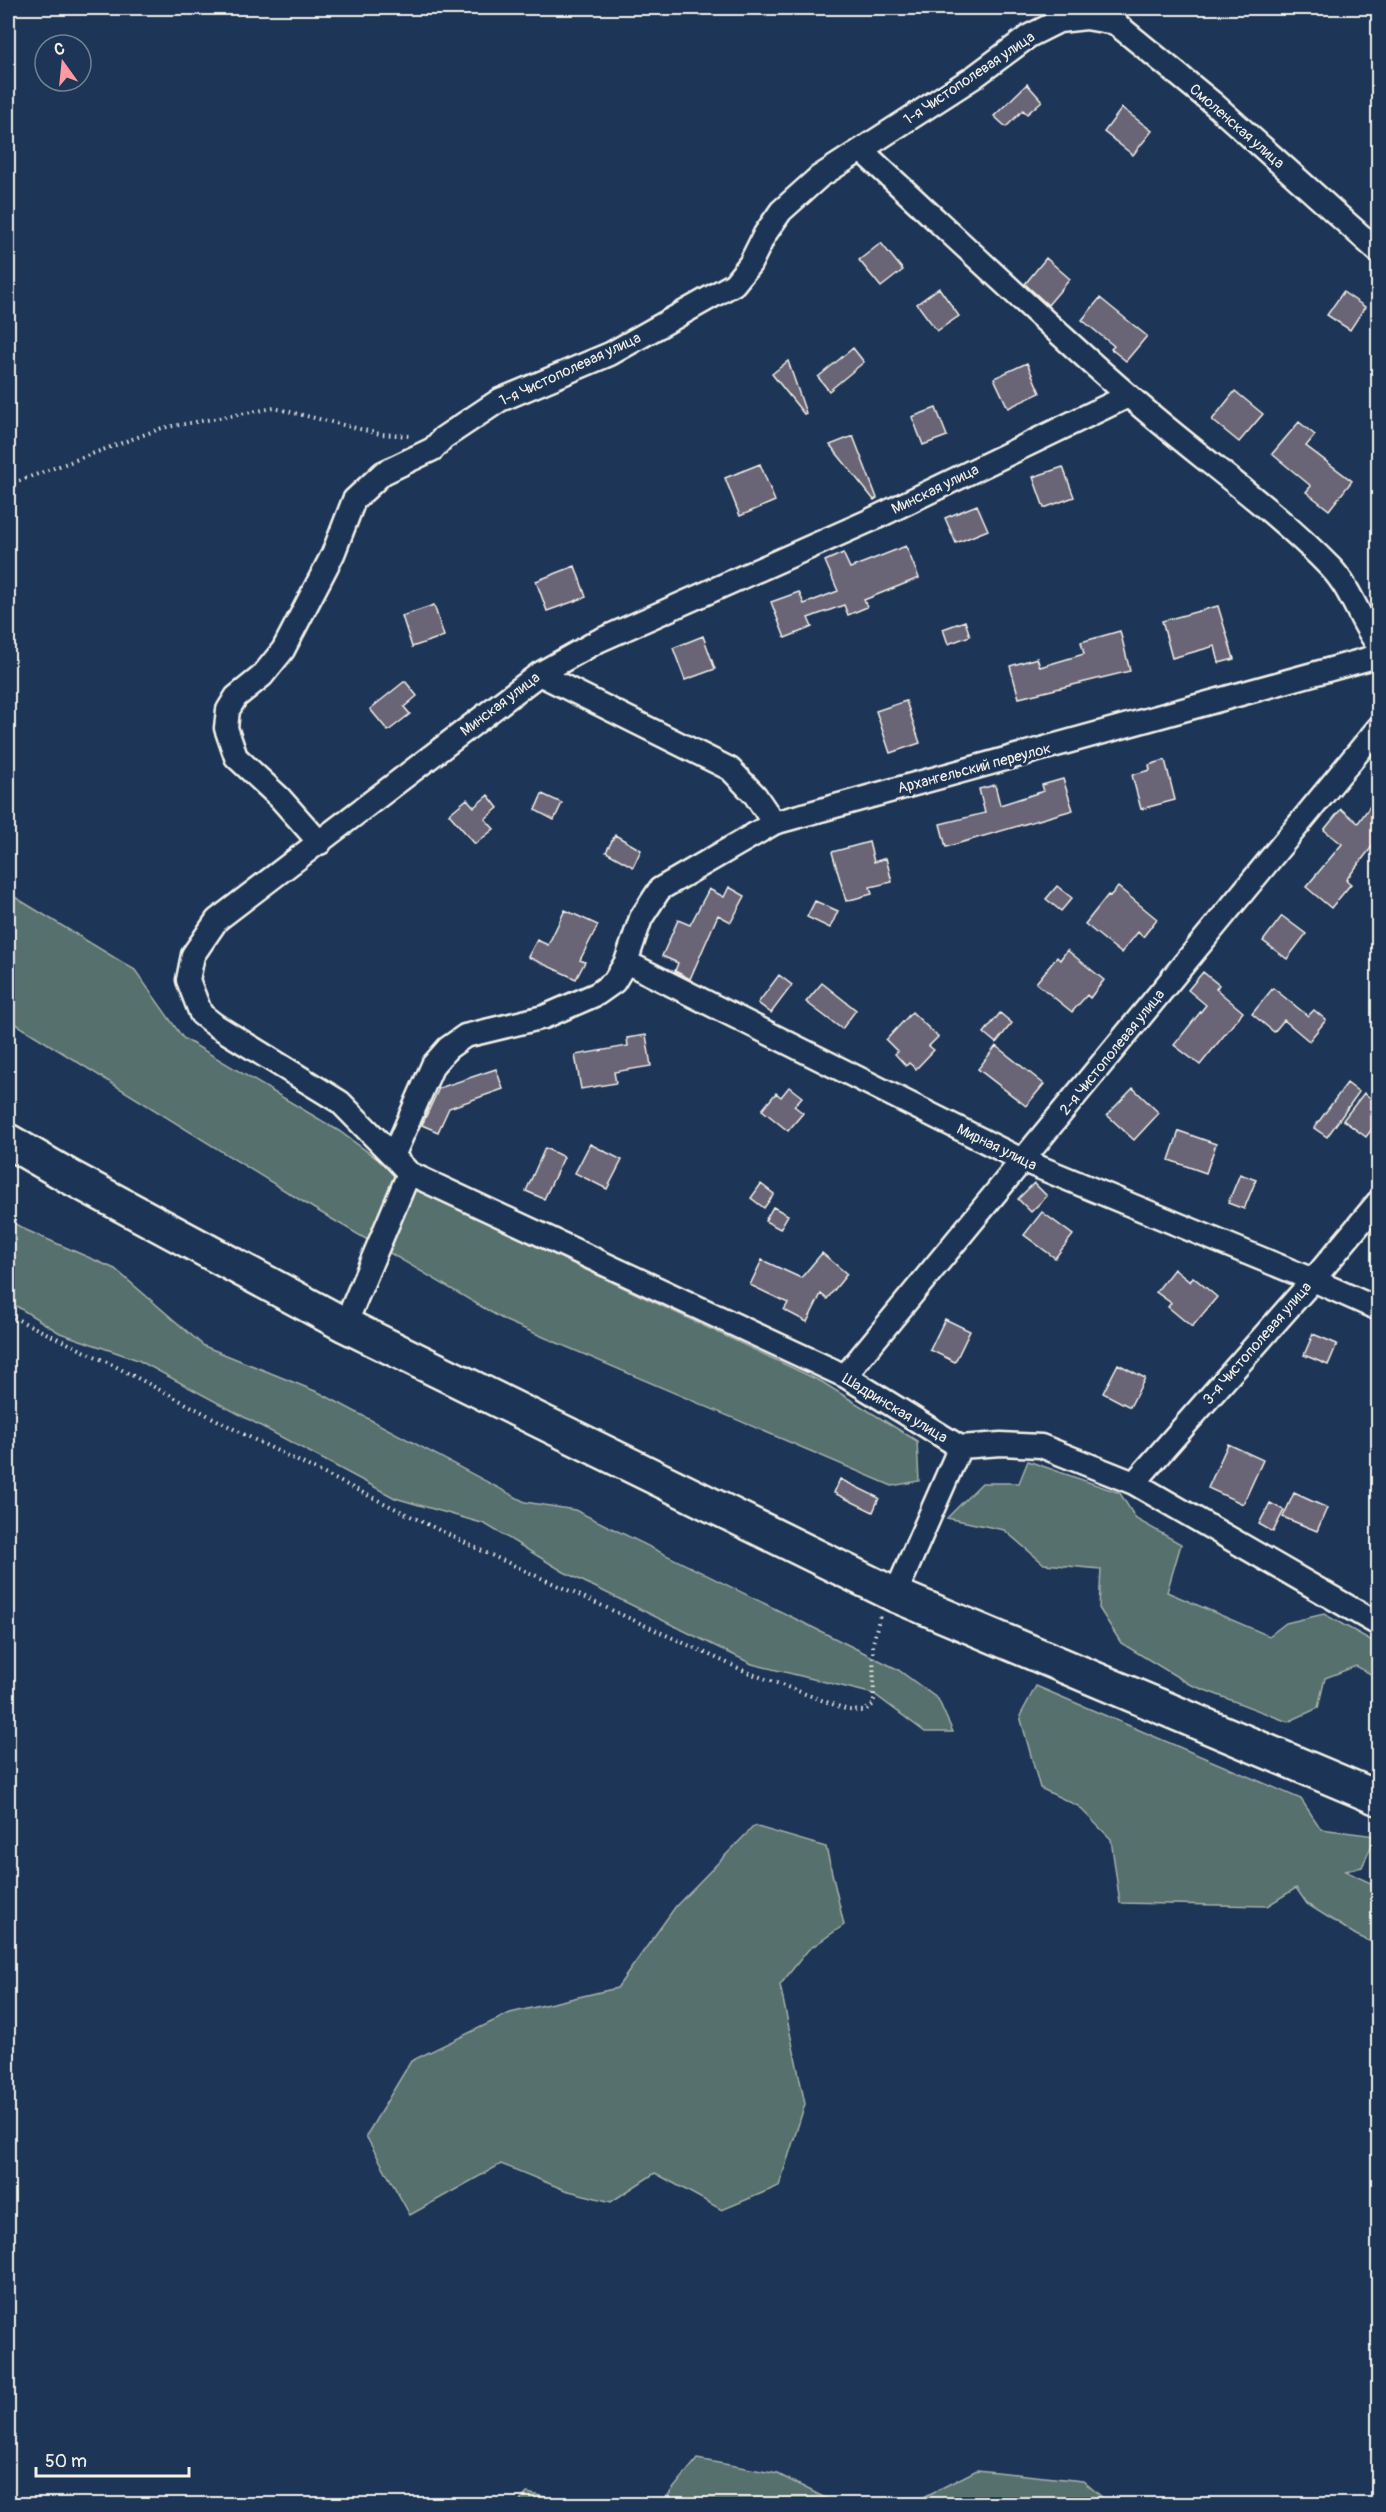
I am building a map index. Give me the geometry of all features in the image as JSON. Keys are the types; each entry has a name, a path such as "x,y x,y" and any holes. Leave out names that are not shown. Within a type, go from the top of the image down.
{"main road":[{"path":"8,1141 70,1177 345,1325 896,1595 1378,1798"}],"street":[{"name":"1-я Чистополевая улица","path":"320,843 280,798 236,757 226,728 228,710 236,697 262,676 283,650 333,554 354,500 383,473 433,449 443,438 500,400 610,354 734,284 750,264 765,234 781,210 819,177 974,77 1029,36 1059,21 1086,18"},
{"name":"Смоленская улица","path":"1086,18 1115,23 1214,104 1378,251"},
{"path":"861,150 1128,396 1276,517 1333,570 1378,645"},
{"name":"Минская улица","path":"393,1156 340,1102 201,1014 188,980 193,955 217,920 538,674 598,642 871,520 1128,396"},
{"name":"Архангельский переулок","path":"393,1156 433,1065 448,1048 465,1036 544,1017 597,994 614,982 626,962 641,918 660,889 774,823 1378,656"},
{"path":"538,674 730,769 755,795 774,823"},
{"name":"2-я Чистополевая улица","path":"845,1376 1378,728"},
{"name":"Мирная улица","path":"626,962 1024,1161 1378,1309"},
{"name":"Шадринская улица","path":"393,1156 410,1173 845,1376 960,1447 1001,1444 1041,1446 1134,1483 1378,1624"},
{"path":"345,1325 410,1173"},
{"name":"3-я Чистополевая улица","path":"1134,1483 1313,1280 1378,1202"},
{"path":"896,1595 960,1447"}],"path":[{"path":"8,485 162,428 274,408 380,434 443,438"},
{"path":"8,1314 107,1362 253,1439 480,1550 747,1672 848,1710 864,1712 874,1704 873,1643 880,1615 896,1595"}],"green space":[{"path":"674,8 808,8 692,13"},
{"path":"8,893 135,970 183,1038 339,1131 424,1193 822,1382 917,1441 919,1481 892,1486 506,1321 313,1208 8,1019"},
{"path":"8,1220 115,1269 204,1346 320,1393 525,1502 575,1510 897,1669 938,1699 953,1732 925,1732 874,1694 752,1664 564,1572 485,1524 395,1498 138,1360 60,1333 8,1301"},
{"path":"1028,1461 1120,1493 1136,1519 1181,1544 1167,1592 1269,1636 1286,1623 1324,1614 1378,1644 1378,1678 1356,1666 1325,1678 1318,1708 1288,1722 1189,1684 1121,1643 1099,1608 1101,1569 1044,1564 1004,1530 947,1518 982,1483 1019,1483"},
{"path":"1036,1686 1301,1799 1321,1829 1376,1836 1362,1867 1345,1871 1375,1885 1378,1889 1378,1945 1356,1935 1307,1904 1296,1888 1267,1906 1120,1903 1111,1839 1078,1806 1040,1788 1020,1716"},
{"path":"754,1826 826,1847 844,1925 808,1950 780,1985 805,2104 779,2186 722,2210 655,2173 611,2202 565,2190 501,2164 410,2215 366,2136 411,2061 510,2013 617,1988 676,1906"},
{"path":"697,2459 778,2474 837,2504 661,2504"},
{"path":"977,2470 1083,2481 1110,2504 913,2504"},
{"path":"527,2493 577,2504 517,2504"}],"building":[{"path":"1027,84 1042,101 1027,114 1023,110 1006,127 994,116"},
{"path":"1122,108 1152,131 1133,155 1104,132"},
{"path":"881,243 903,270 881,287 859,260"},
{"path":"1046,258 1070,279 1048,305 1025,284"},
{"path":"939,288 959,316 937,331 917,304"},
{"path":"1343,292 1365,307 1350,330 1327,315"},
{"path":"1100,298 1147,336 1126,361 1111,349 1114,346 1082,320"},
{"path":"853,348 864,362 829,391 818,377"},
{"path":"788,361 806,413 804,414 772,374"},
{"path":"1027,363 1040,393 1008,408 994,378"},
{"path":"1235,391 1263,414 1239,442 1212,420"},
{"path":"936,408 947,436 923,445 912,417"},
{"path":"1299,422 1315,435 1306,446 1352,481 1329,510 1306,492 1311,486 1272,454"},
{"path":"853,436 877,498 874,500 830,445"},
{"path":"760,464 775,501 740,516 725,478"},
{"path":"1063,467 1074,497 1044,508 1033,477"},
{"path":"977,505 988,530 956,543 945,518"},
{"path":"906,546 919,578 864,600 867,607 848,615 844,605 808,618 812,627 785,638 771,602 799,592 804,604 838,591 825,561 843,553 850,568"},
{"path":"575,566 586,597 547,611 536,581"},
{"path":"434,605 444,636 412,647 402,616"},
{"path":"1218,606 1234,659 1219,663 1215,646 1172,658 1162,621"},
{"path":"965,621 970,636 948,644 943,629"},
{"path":"1120,631 1130,671 1019,698 1010,666 1037,658 1040,667 1084,654 1081,642"},
{"path":"703,636 715,669 685,680 673,648"},
{"path":"405,681 417,696 404,707 410,714 388,731 370,709"},
{"path":"906,701 920,743 890,753 876,711"},
{"path":"1165,760 1175,800 1141,809 1132,775 1150,770 1149,765"},
{"path":"1063,779 1073,810 946,847 940,824 985,813 979,789 995,785 1000,805 1044,791 1042,785"},
{"path":"542,794 562,803 554,820 535,810"},
{"path":"488,795 498,808 485,819 494,829 475,844 449,814 467,799 474,807"},
{"path":"1378,795 1378,839 1346,880 1351,884 1331,908 1306,887 1342,844 1324,830 1341,809 1358,823"},
{"path":"615,835 641,850 633,867 606,852"},
{"path":"869,842 874,862 886,858 892,882 870,887 872,894 846,901 832,852"},
{"path":"1057,886 1072,898 1061,911 1046,899"},
{"path":"729,887 745,896 731,922 718,915 690,979 675,971 678,963 662,956 678,920 690,925 709,889 724,897"},
{"path":"1118,887 1157,919 1143,937 1138,932 1121,953 1085,924 1108,895 1110,896"},
{"path":"815,901 838,911 830,928 807,917"},
{"path":"565,910 598,925 580,960 585,962 576,979 528,957 537,940 548,945"},
{"path":"1282,916 1306,934 1287,959 1263,941"},
{"path":"1067,950 1104,980 1090,998 1087,995 1072,1012 1036,983 1057,957 1060,960"},
{"path":"1203,972 1219,985 1216,989 1243,1012 1200,1065 1174,1045 1206,1005 1188,990"},
{"path":"779,975 792,985 771,1013 758,1003"},
{"path":"822,983 856,1010 842,1029 806,1002"},
{"path":"1273,988 1308,1016 1314,1010 1326,1020 1309,1041 1284,1020 1274,1032 1252,1014"},
{"path":"912,1012 938,1037 929,1046 934,1050 916,1069 909,1063 906,1066 895,1054 898,1052 886,1040"},
{"path":"1000,1013 1012,1023 996,1043 984,1033"},
{"path":"646,1035 651,1066 614,1072 616,1083 581,1089 575,1055 628,1046 627,1038"},
{"path":"996,1046 1044,1084 1026,1106 978,1069"},
{"path":"496,1069 503,1089 449,1108 438,1132 422,1125 439,1088"},
{"path":"1347,1083 1359,1092 1327,1137 1314,1128"},
{"path":"789,1087 802,1097 794,1106 803,1113 788,1131 762,1110 776,1093 781,1097"},
{"path":"1133,1088 1159,1113 1134,1140 1107,1115"},
{"path":"1364,1093 1378,1104 1378,1121 1366,1137 1343,1120"},
{"path":"1179,1131 1216,1144 1206,1173 1169,1160"},
{"path":"590,1144 622,1160 607,1189 575,1173"},
{"path":"545,1148 564,1157 544,1199 526,1191"},
{"path":"1240,1174 1256,1180 1244,1209 1228,1203"},
{"path":"1034,1183 1047,1196 1031,1212 1018,1199"},
{"path":"761,1184 774,1194 764,1208 751,1198"},
{"path":"773,1207 788,1215 780,1229 765,1221"},
{"path":"1042,1212 1073,1235 1055,1258 1024,1235"},
{"path":"822,1253 847,1274 827,1299 821,1294 807,1322 784,1310 788,1303 750,1285 762,1260 801,1278"},
{"path":"1174,1269 1190,1282 1193,1277 1217,1297 1192,1327 1168,1307 1171,1303 1156,1292"},
{"path":"945,1319 970,1331 955,1362 930,1350"},
{"path":"1313,1334 1337,1344 1328,1365 1304,1355"},
{"path":"1118,1364 1145,1378 1130,1407 1103,1393"},
{"path":"1228,1444 1263,1460 1243,1504 1208,1488"},
{"path":"840,1479 879,1498 873,1512 834,1493"},
{"path":"1294,1493 1327,1508 1317,1531 1283,1517"},
{"path":"1270,1503 1284,1510 1273,1532 1259,1524"}]}
